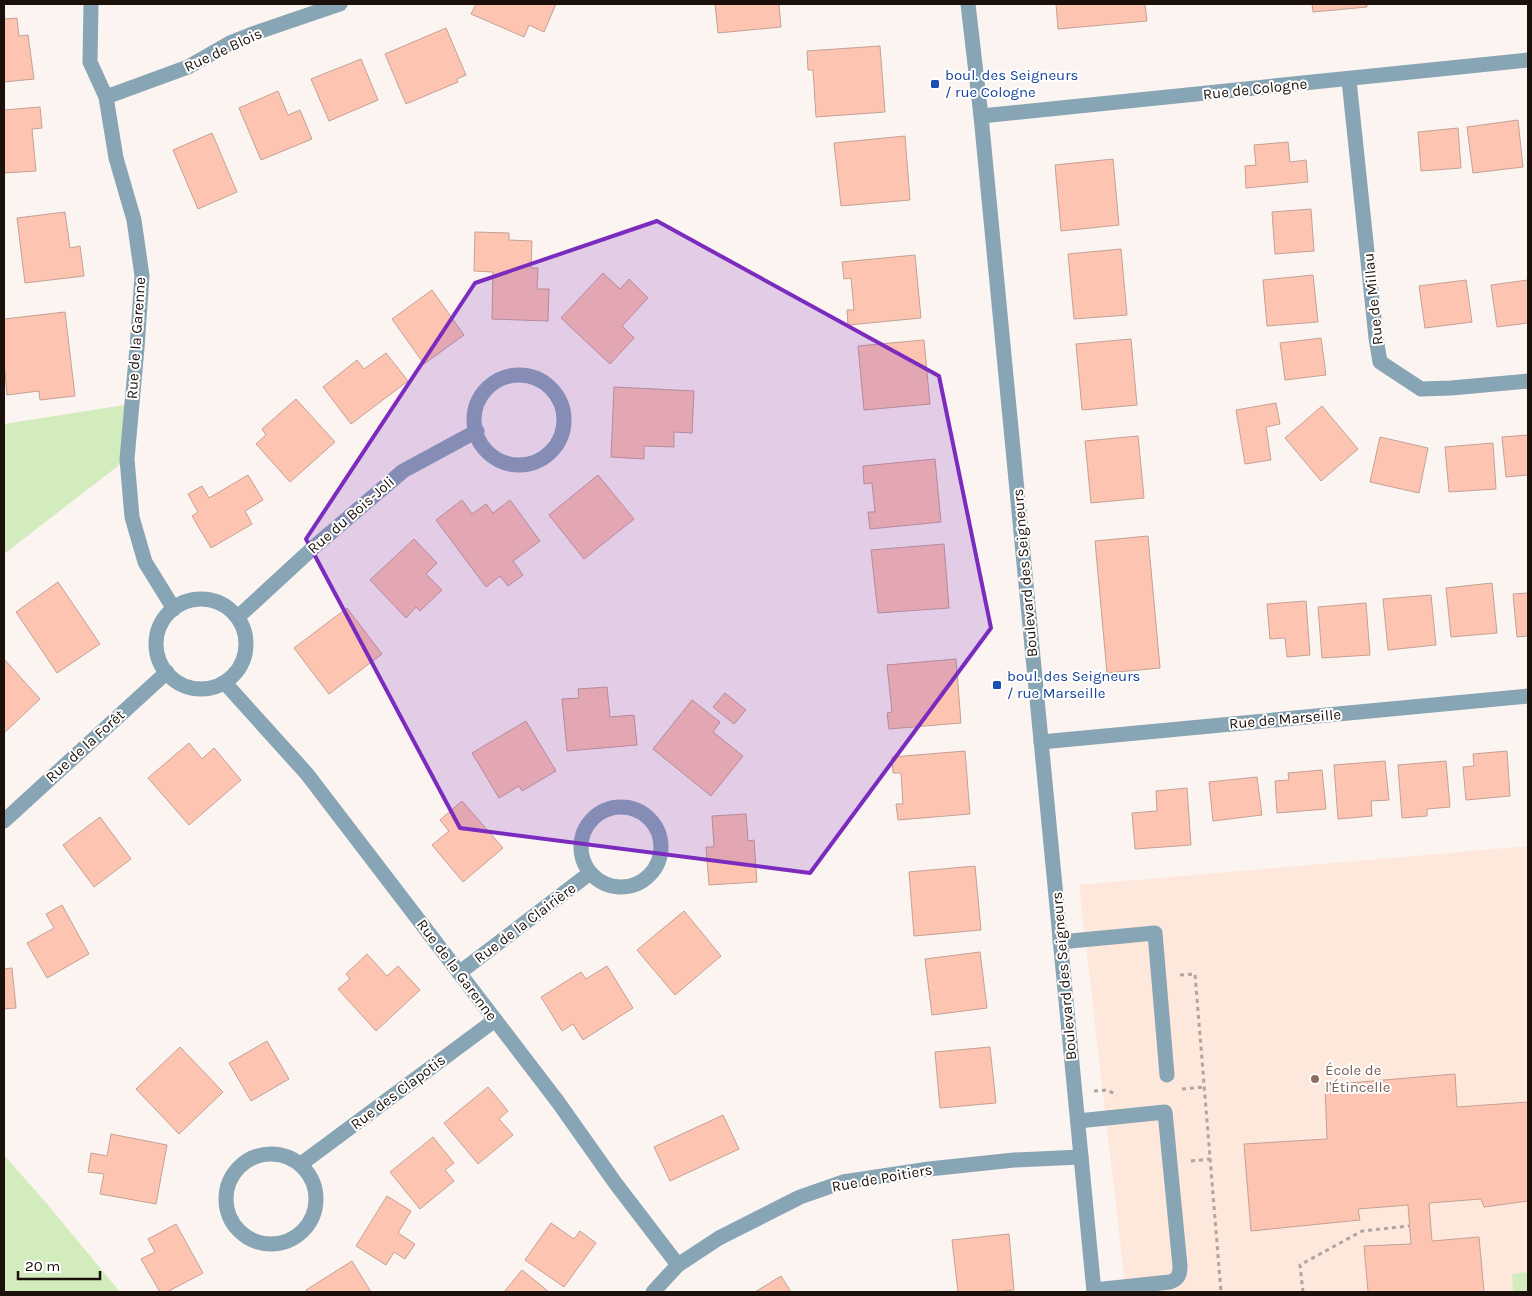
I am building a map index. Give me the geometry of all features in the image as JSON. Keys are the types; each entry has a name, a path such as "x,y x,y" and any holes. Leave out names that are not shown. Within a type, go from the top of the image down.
{"street":[{"name":"Rue de la Garenne","path":"92,4 90,62 106,97 116,158 134,220 142,276 127,459 132,517 145,562 174,609"},
{"name":"Rue de Blois","path":"106,97 188,68 230,44 255,33 340,4"},
{"name":"Boulevard des Seigneurs","path":"968,4 981,116 1094,1291"},
{"name":"Rue de Cologne","path":"981,116 1349,80 1528,60"},
{"name":"Rue de Millau","path":"1349,80 1380,362 1421,389 1528,381"},
{"path":"513,375 528,376 543,382 554,392 561,406 563,420 561,434 555,447 544,457 531,463 517,465 503,462 490,455 481,445 477,431 473,416 477,401 486,388 498,379 513,375"},
{"name":"Rue du Bois-Joli","path":"238,616 402,471 477,431"},
{"path":"200,599 214,601 227,607 238,616 244,630 246,645 244,660 225,683 213,688 200,689 188,687 176,681 166,672 159,660 156,646 158,632 164,619 174,609 186,602 200,599"},
{"name":"Rue de la Forêt","path":"4,820 166,672"},
{"name":"Rue de la Garenne","path":"225,683 307,774 558,1102 616,1184 678,1265"},
{"name":"Rue de Marseille","path":"1041,742 1528,696"},
{"name":"Rue de la Clairière","path":"623,806 636,809 648,816 656,827 661,839 661,852 657,865 650,876 639,884 626,888 613,887 600,882 590,873 583,862 580,849 582,836 588,823 598,814 610,808 623,806"},
{"name":"Rue de la Clairière","path":"459,972 590,873"},
{"path":"1060,942 1154,933 1167,1075"},
{"name":"Rue des Clapotis","path":"301,1164 496,1020"},
{"path":"1078,1121 1165,1112 1180,1266 1180,1274 1176,1280 1170,1282 1094,1291"},
{"path":"272,1153 287,1156 301,1164 310,1175 315,1189 316,1203 312,1217 305,1229 294,1238 280,1243 266,1244 252,1240 240,1232 230,1219 226,1204 226,1189 232,1174 243,1163 257,1155 272,1153"},
{"name":"Rue de Poitiers","path":"653,1292 678,1265 719,1238 800,1197 843,1182 928,1169 1014,1160 1081,1157"}],"path":[{"path":"1195,974 1221,1292"},
{"path":"1303,1292 1300,1265 1362,1230 1409,1226"}],"highlighted area":[{"path":"657,221 939,376 991,628 810,873 460,828 306,539 475,283"}],"shaded area":[{"name":"École de l'Étincelle","path":"1528,846 1528,1272 1512,1274 1513,1292 1126,1292 1079,885"}],"green space":[{"path":"131,404 127,459 4,554 4,424"},
{"path":"4,1155 48,1205 120,1292 4,1292"},
{"path":"1528,1272 1528,1292 1513,1292 1512,1274"}],"building":[{"path":"476,4 556,4 544,32 529,25 524,37 471,14"},
{"path":"715,4 779,4 781,27 718,33"},
{"path":"1056,4 1145,4 1147,21 1058,29"},
{"path":"1312,4 1367,4 1367,7 1313,12"},
{"path":"17,18 19,36 28,35 34,79 4,82 4,19"},
{"path":"446,28 466,75 457,79 458,82 406,104 385,54"},
{"path":"880,46 885,112 816,117 813,70 808,70 807,51"},
{"path":"361,59 378,100 329,121 311,79"},
{"path":"278,91 288,115 300,110 312,139 261,160 239,108"},
{"path":"40,107 42,128 32,129 36,171 4,173 4,110"},
{"path":"1518,120 1523,167 1473,173 1467,127"},
{"path":"1458,128 1461,168 1421,171 1418,132"},
{"path":"212,133 237,192 198,209 173,150"},
{"path":"905,136 910,200 841,206 834,143"},
{"path":"1288,142 1290,162 1306,160 1308,182 1246,188 1245,166 1256,165 1254,145"},
{"path":"1113,159 1119,225 1061,231 1055,165"},
{"path":"1311,209 1314,251 1275,254 1272,212"},
{"path":"65,212 70,248 80,246 84,276 25,283 17,218"},
{"path":"475,232 509,233 509,240 532,241 531,268 538,268 537,289 549,289 548,321 492,319 493,272 474,271"},
{"path":"1121,249 1127,315 1074,319 1068,254"},
{"path":"915,255 921,318 848,325 847,310 854,310 851,278 844,279 842,262"},
{"path":"603,273 620,289 629,279 648,298 622,326 634,338 610,364 561,318"},
{"path":"1313,275 1318,322 1267,326 1263,280"},
{"path":"1466,280 1472,322 1425,328 1419,286"},
{"path":"1528,280 1528,323 1497,327 1491,285"},
{"path":"432,290 464,335 424,364 392,319"},
{"path":"65,312 75,396 40,400 39,391 7,395 4,362 4,319"},
{"path":"1321,338 1326,375 1285,380 1280,343"},
{"path":"1131,339 1137,405 1082,410 1076,344"},
{"path":"924,340 930,404 864,410 858,346"},
{"path":"386,353 408,381 351,424 323,387 357,360 364,369"},
{"path":"614,387 694,391 692,433 674,432 674,447 644,446 644,459 611,457"},
{"path":"296,399 335,442 290,482 256,444 266,435 262,429"},
{"path":"1276,403 1280,424 1266,427 1271,460 1245,464 1236,410"},
{"path":"1322,406 1358,449 1321,481 1285,438"},
{"path":"1528,435 1528,475 1506,477 1502,437"},
{"path":"1138,436 1144,498 1091,503 1085,441"},
{"path":"1380,437 1428,448 1419,493 1370,482"},
{"path":"1493,443 1496,489 1449,492 1445,447"},
{"path":"935,459 941,522 870,529 868,512 875,512 872,483 864,484 863,466"},
{"path":"248,475 263,500 245,511 252,524 211,548 192,516 198,512 188,494 202,486 209,498"},
{"path":"598,475 634,519 584,559 549,515"},
{"path":"462,500 472,514 486,504 493,513 510,500 540,541 513,561 523,575 508,586 500,576 486,587 436,520"},
{"path":"1148,536 1160,668 1107,673 1095,541"},
{"path":"414,539 437,563 426,574 442,590 420,611 416,607 406,618 370,580"},
{"path":"944,544 949,608 878,613 871,550"},
{"path":"58,582 100,644 57,673 16,612"},
{"path":"1492,583 1497,633 1451,637 1446,588"},
{"path":"1528,593 1528,636 1517,637 1513,594"},
{"path":"1431,595 1436,645 1388,650 1383,599"},
{"path":"1306,601 1310,655 1287,657 1285,638 1270,639 1267,604"},
{"path":"1366,603 1370,655 1322,658 1318,607"},
{"path":"347,608 382,654 329,694 294,648"},
{"path":"4,659 40,699 4,733"},
{"path":"956,659 961,723 889,729 887,713 892,712 887,665"},
{"path":"607,687 610,717 634,715 637,745 567,751 562,699 579,698 578,689"},
{"path":"725,693 746,710 734,724 713,707"},
{"path":"692,700 720,722 713,732 743,756 711,796 653,749"},
{"path":"526,721 556,771 522,791 519,786 499,798 472,753"},
{"path":"189,743 202,759 214,748 241,780 189,825 148,778"},
{"path":"965,751 970,814 898,820 896,804 903,804 901,773 893,773 892,757"},
{"path":"1507,751 1510,796 1466,800 1463,767 1474,766 1473,754"},
{"path":"1385,761 1389,800 1371,801 1372,816 1338,819 1334,765"},
{"path":"1446,761 1450,807 1427,809 1427,816 1402,818 1398,765"},
{"path":"1322,770 1326,809 1277,813 1275,781 1289,780 1288,773"},
{"path":"1257,777 1262,815 1213,821 1209,782"},
{"path":"1187,788 1191,845 1135,849 1132,813 1157,811 1156,791"},
{"path":"462,801 503,848 463,882 432,845 449,831 440,820"},
{"path":"746,814 748,841 754,840 757,882 709,885 706,847 714,847 712,816"},
{"path":"100,817 131,859 94,887 63,845"},
{"path":"975,866 981,930 914,936 909,872"},
{"path":"62,905 89,954 47,978 27,943 54,928 46,914"},
{"path":"684,911 721,956 675,995 637,950"},
{"path":"980,952 987,1008 932,1015 925,959"},
{"path":"367,954 387,976 398,966 420,990 376,1031 338,989 350,979 346,974"},
{"path":"607,966 633,1008 583,1040 573,1024 562,1031 541,997 581,972 586,979"},
{"path":"12,968 16,1008 4,1009 4,969"},
{"path":"267,1041 289,1079 251,1101 229,1063"},
{"path":"180,1047 223,1092 179,1134 136,1089"},
{"path":"990,1047 996,1103 940,1108 935,1052"},
{"path":"1455,1074 1457,1107 1528,1102 1528,1201 1484,1207 1481,1199 1429,1203 1432,1241 1479,1237 1484,1292 1368,1292 1364,1246 1411,1244 1408,1205 1358,1209 1360,1220 1251,1231 1244,1144 1327,1139 1325,1085"},
{"path":"488,1087 508,1111 499,1119 513,1135 478,1164 444,1123"},
{"path":"723,1115 739,1149 670,1181 654,1147"},
{"path":"111,1134 167,1145 156,1204 100,1194 104,1174 88,1172 91,1153 107,1156"},
{"path":"433,1137 454,1163 445,1170 454,1181 420,1209 390,1172"},
{"path":"387,1196 411,1211 398,1233 415,1244 405,1259 394,1252 386,1265 356,1246"},
{"path":"551,1223 574,1239 580,1231 596,1243 564,1287 525,1260"},
{"path":"176,1224 203,1273 167,1292 160,1292 141,1259 155,1252 148,1239"},
{"path":"1009,1234 1014,1290 958,1292 952,1240"},
{"path":"352,1261 371,1292 307,1292 306,1290"},
{"path":"522,1270 549,1292 504,1292"},
{"path":"781,1276 791,1292 755,1292"}],"place":[{"name":"boul. des Seigneurs / rue Cologne","path":"935,84"},
{"name":"boul. des Seigneurs / rue Marseille","path":"997,685"},
{"name":"École de l'Étincelle","path":"1315,1079"}]}
